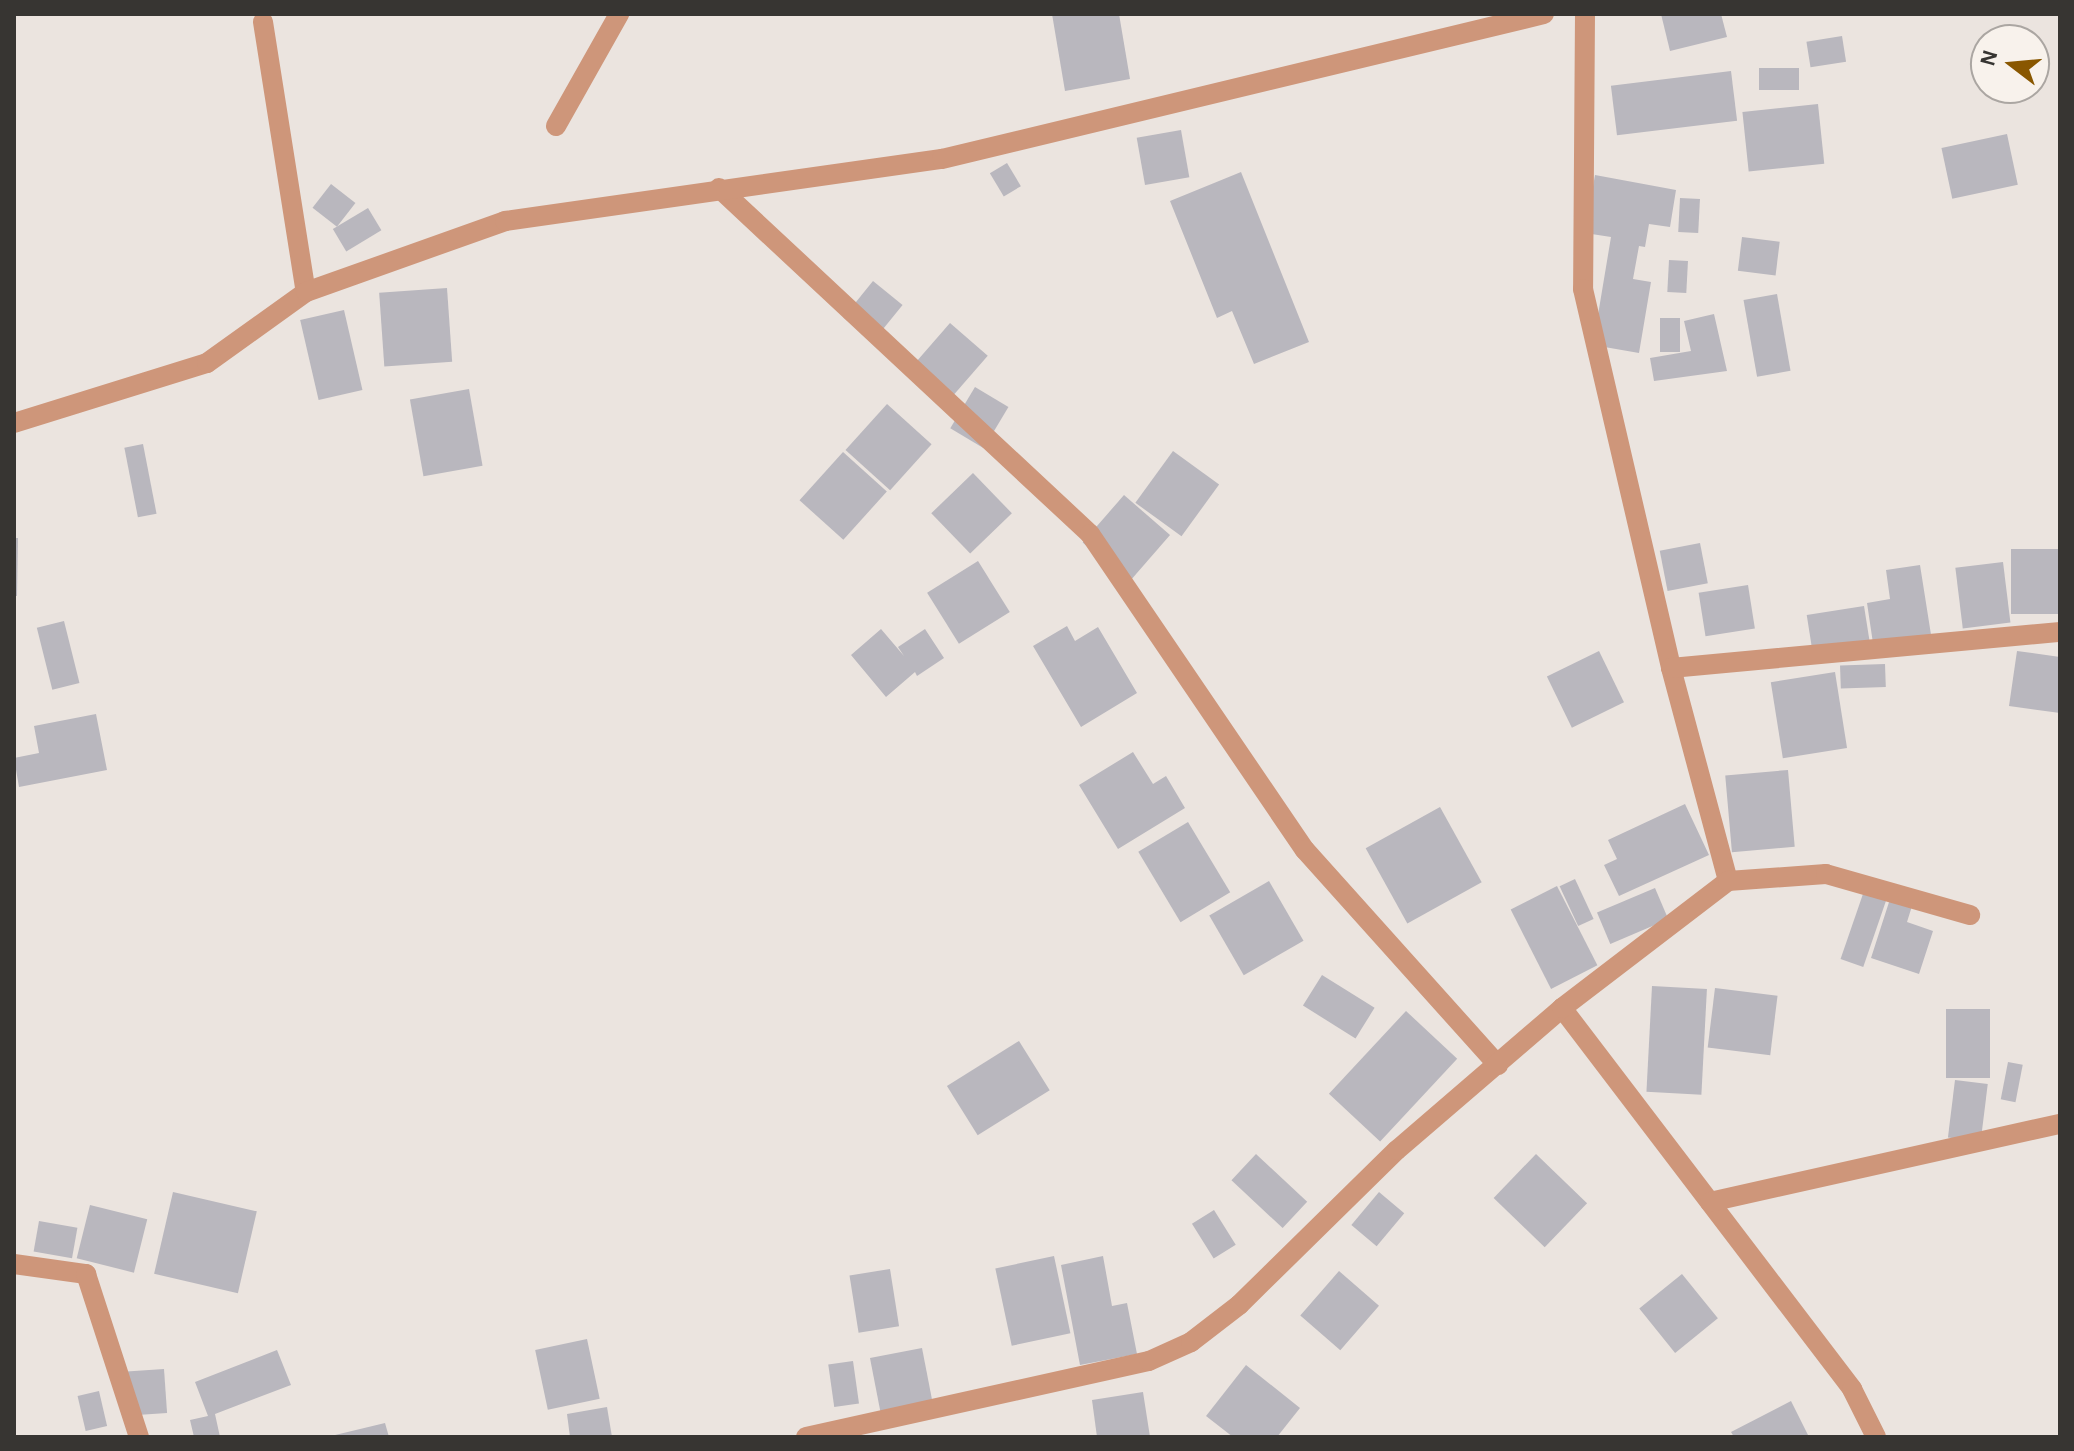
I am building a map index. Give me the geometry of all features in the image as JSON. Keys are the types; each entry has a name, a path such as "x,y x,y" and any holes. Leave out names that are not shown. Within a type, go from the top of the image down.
{"street":[{"path":"556,126 619,14"},
{"path":"14,423 207,363 306,292 505,221 719,188 942,159 1544,14"},
{"path":"1585,14 1583,289 1671,668 1728,881"},
{"path":"263,22 306,292"},
{"path":"719,188 1090,534 1305,850 1498,1065"},
{"path":"1671,668 2060,632"},
{"path":"806,1437 851,1432 1149,1361 1191,1342 1239,1305 1397,1150 1562,1008 1728,881 1826,874 1970,915"},
{"path":"1562,1008 1852,1389 1876,1437"},
{"path":"1710,1202 2060,1124"},
{"path":"14,1264 86,1274 139,1437"}],"building":[{"path":"1052,14 1119,14 1130,79 1065,91"},
{"path":"1661,14 1721,14 1727,37 1670,51"},
{"path":"1842,36 1846,62 1811,67 1806,42"},
{"path":"1759,68 1799,68 1799,90 1759,90"},
{"path":"1731,71 1737,121 1617,135 1611,86"},
{"path":"1818,104 1824,164 1749,172 1742,112"},
{"path":"1181,130 1189,177 1145,185 1137,138"},
{"path":"2007,134 2018,185 1952,199 1941,148"},
{"path":"1007,163 1021,186 1004,196 990,173"},
{"path":"1241,172 1309,342 1254,364 1232,311 1217,318 1170,201"},
{"path":"1595,175 1676,190 1670,227 1649,224 1645,247 1639,246 1633,279 1651,282 1639,353 1593,345 1611,237 1585,233"},
{"path":"331,184 355,203 337,227 313,208"},
{"path":"1680,198 1700,199 1698,233 1678,232"},
{"path":"368,208 381,230 346,251 333,229"},
{"path":"1742,237 1780,242 1776,275 1738,271"},
{"path":"1669,260 1688,261 1686,293 1667,292"},
{"path":"873,281 903,305 873,341 843,318"},
{"path":"447,288 452,362 384,367 379,293"},
{"path":"1777,294 1791,371 1757,377 1744,300"},
{"path":"344,310 362,390 319,400 300,320"},
{"path":"1714,314 1727,371 1654,381 1650,358 1691,351 1684,321"},
{"path":"1660,318 1680,318 1680,352 1660,352"},
{"path":"950,323 988,356 946,404 908,371"},
{"path":"975,387 1008,407 984,448 950,428"},
{"path":"469,389 483,466 423,476 410,399"},
{"path":"887,404 932,444 890,490 846,450"},
{"path":"143,444 157,514 138,517 124,448"},
{"path":"1173,451 1219,485 1181,536 1135,503"},
{"path":"843,452 887,491 843,540 800,500"},
{"path":"973,473 1012,513 970,554 931,513"},
{"path":"1124,495 1170,535 1129,583 1083,543"},
{"path":"14,538 18,538 17,596 14,596"},
{"path":"1700,543 1708,583 1668,591 1660,551"},
{"path":"2011,549 2060,549 2060,614 2011,614"},
{"path":"978,561 1010,612 959,644 927,593"},
{"path":"2003,562 2010,623 1963,628 1955,568"},
{"path":"1920,565 1932,641 1874,650 1867,603 1890,599 1886,570"},
{"path":"1748,585 1755,628 1705,636 1699,593"},
{"path":"1864,606 1870,643 1813,652 1807,615"},
{"path":"64,621 79,683 52,690 37,628"},
{"path":"1067,626 1075,641 1098,627 1137,693 1081,727 1033,646"},
{"path":"881,629 904,656 898,647 925,629 944,658 917,676 915,672 886,697 851,655"},
{"path":"1599,651 1624,702 1572,728 1547,676"},
{"path":"2017,651 2060,657 2060,713 2009,706"},
{"path":"1885,664 1886,687 1841,689 1840,666"},
{"path":"1835,672 1847,748 1783,758 1771,682"},
{"path":"96,714 107,770 19,787 14,758 39,753 34,726"},
{"path":"1133,752 1153,784 1166,776 1185,808 1118,849 1079,785"},
{"path":"1788,770 1795,847 1732,852 1725,775"},
{"path":"1685,804 1709,855 1619,896 1604,865 1617,859 1608,840"},
{"path":"1440,807 1482,882 1407,923 1366,848"},
{"path":"1188,822 1230,892 1181,922 1138,852"},
{"path":"1575,879 1594,919 1578,926 1560,886"},
{"path":"1269,881 1304,941 1244,975 1209,916"},
{"path":"1557,886 1597,965 1551,989 1511,910"},
{"path":"1655,888 1668,919 1610,944 1597,913"},
{"path":"1864,891 1887,899 1863,967 1841,959"},
{"path":"1890,899 1912,906 1907,922 1933,931 1919,974 1871,958"},
{"path":"1322,975 1375,1008 1356,1038 1303,1006"},
{"path":"1652,986 1707,989 1701,1095 1646,1092"},
{"path":"1715,988 1778,996 1770,1055 1708,1048"},
{"path":"1946,1009 1990,1009 1990,1078 1946,1078"},
{"path":"1406,1011 1457,1059 1380,1141 1329,1094"},
{"path":"1019,1041 1050,1090 978,1135 947,1086"},
{"path":"2008,1062 2023,1065 2015,1102 2001,1099"},
{"path":"1955,1080 1988,1084 1981,1142 1948,1138"},
{"path":"1256,1154 1307,1202 1283,1228 1231,1180"},
{"path":"1536,1154 1587,1203 1545,1247 1494,1198"},
{"path":"173,1192 257,1211 238,1293 154,1274"},
{"path":"1379,1192 1404,1213 1377,1246 1351,1225"},
{"path":"90,1205 147,1219 134,1273 77,1258"},
{"path":"1214,1210 1236,1245 1214,1259 1192,1224"},
{"path":"39,1221 77,1228 72,1258 34,1252"},
{"path":"1054,1256 1070,1333 1012,1346 995,1268"},
{"path":"1103,1256 1112,1306 1127,1303 1137,1354 1080,1365 1061,1265"},
{"path":"890,1269 899,1326 859,1333 850,1275"},
{"path":"1339,1271 1379,1306 1340,1350 1300,1316"},
{"path":"1682,1274 1718,1318 1675,1353 1639,1309"},
{"path":"587,1339 600,1399 548,1410 535,1350"},
{"path":"922,1348 933,1403 881,1413 870,1358"},
{"path":"277,1350 291,1385 215,1414 220,1437 194,1437 190,1420 208,1416 195,1382"},
{"path":"853,1361 859,1404 834,1407 828,1364"},
{"path":"1246,1365 1300,1408 1277,1437 1233,1437 1206,1416"},
{"path":"164,1369 167,1413 126,1416 123,1372"},
{"path":"99,1391 107,1426 86,1431 78,1396"},
{"path":"1143,1392 1150,1437 1097,1437 1092,1400"},
{"path":"1791,1401 1809,1437 1734,1437 1731,1432"},
{"path":"607,1407 612,1437 570,1437 567,1414"},
{"path":"385,1423 389,1437 331,1437 331,1436"}]}
